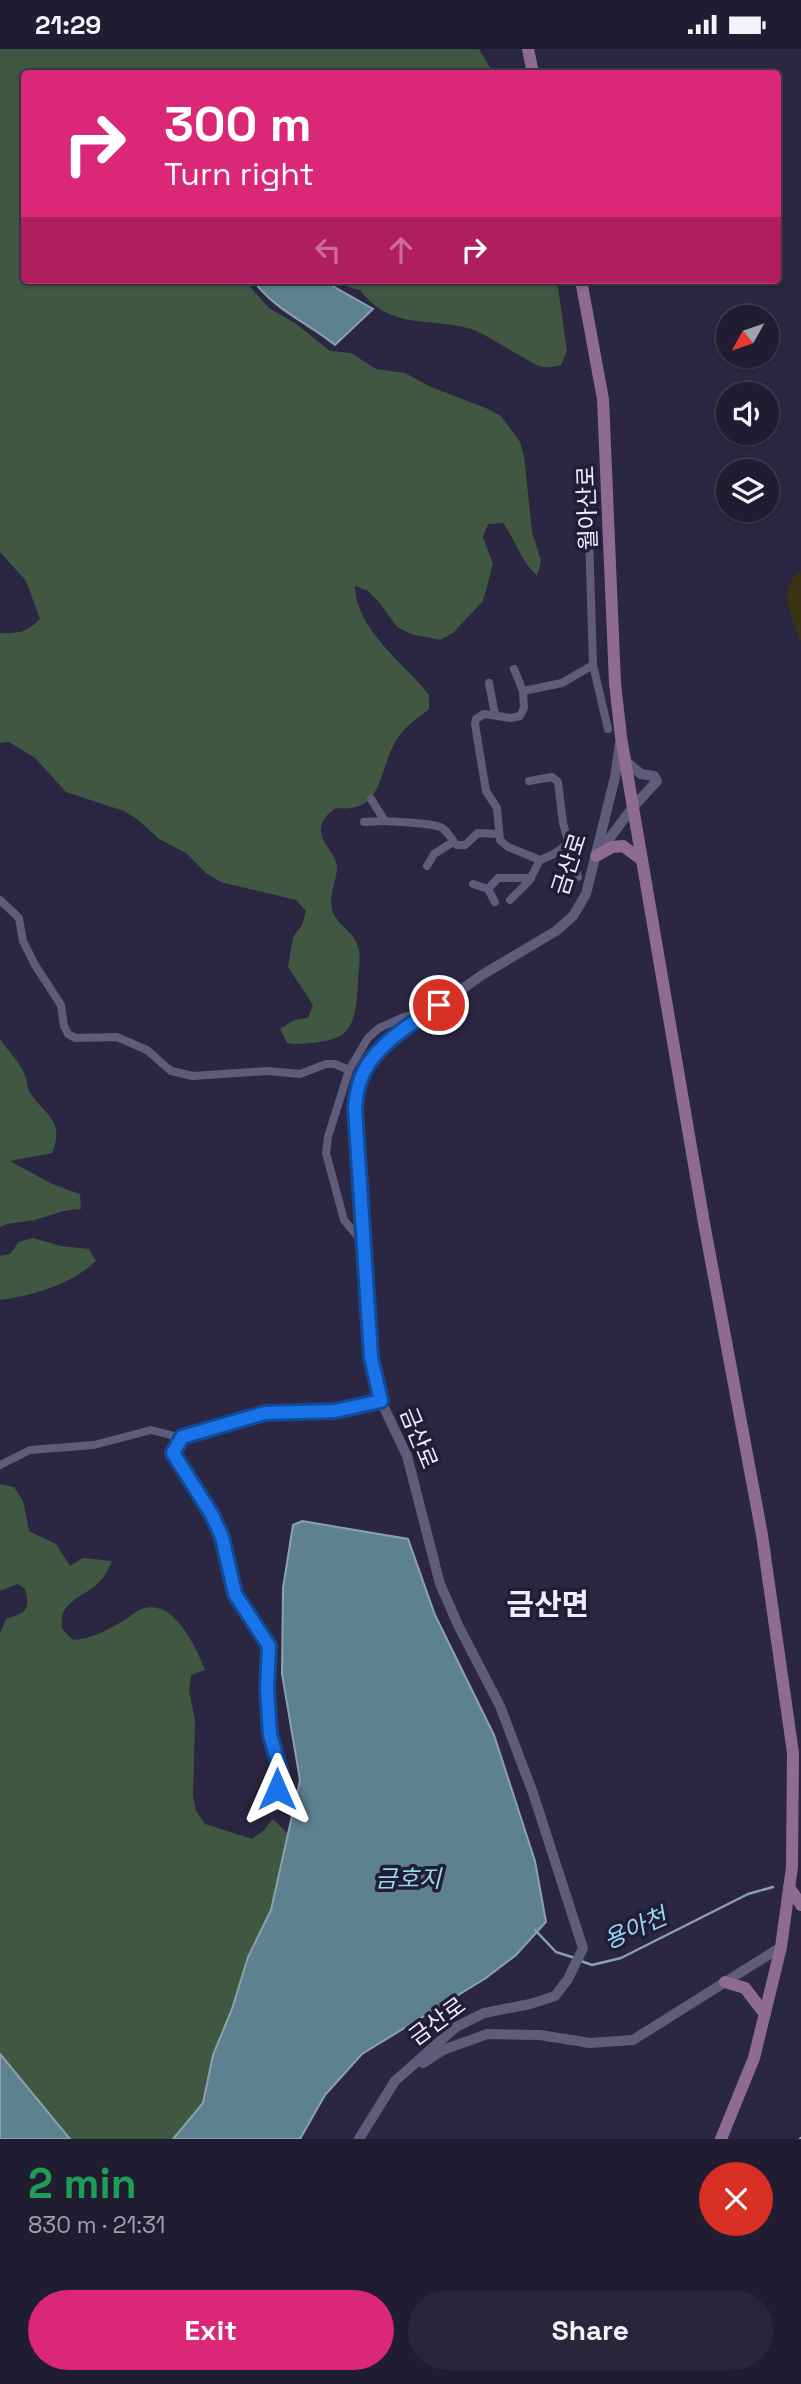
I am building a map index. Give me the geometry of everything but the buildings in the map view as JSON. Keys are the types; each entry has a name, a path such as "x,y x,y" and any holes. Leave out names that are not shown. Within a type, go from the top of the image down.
{"main road":[{"path":"528,49 532,70"},
{"name":"월아산로","path":"583,284 604,399 615,683 621,737 704,1223 762,1535 793,1753 792,1867 781,1947 754,2058 721,2139"},
{"path":"596,856 612,847 623,846 642,860"},
{"path":"789,1887 801,1905"},
{"path":"724,1982 745,1988 765,2014"}],"street":[{"path":"589,535 593,666 608,729"},
{"path":"523,691 562,683 593,666"},
{"path":"514,669 523,691 524,708 520,716 480,716 475,724 486,791 498,812 498,834 508,847 540,860"},
{"path":"489,683 495,715"},
{"name":"금산로","path":"359,2139 395,2081 456,2027 484,2013 555,1996 568,1979 583,1948 542,1818 500,1706 458,1627 440,1584 407,1456 381,1401 371,1357 363,1243 355,1108 360,1080 374,1057 428,1013 573,916 586,894 615,777 621,737"},
{"path":"596,856 633,807 657,781 654,776 641,774 625,761"},
{"path":"529,781 552,777 558,782 563,823 578,877"},
{"path":"371,799 384,821"},
{"path":"364,821 436,824 446,831 453,842 461,846 478,833 498,834"},
{"path":"427,866 435,854 453,842"},
{"path":"510,900 531,878 540,860 568,844"},
{"path":"488,889 498,878 531,878"},
{"path":"474,884 488,889 495,902"},
{"path":"0,900 19,918 23,941 61,1006 68,1034 75,1038 117,1037 147,1050 171,1071 193,1076 268,1071 300,1074 326,1064 335,1064 349,1070"},
{"path":"363,1243 344,1220 326,1153 349,1070 368,1038 379,1028 404,1017 428,1013"},
{"path":"0,1465 30,1450 94,1445 151,1430 182,1437 265,1413 335,1411 381,1401"},
{"path":"182,1437 173,1453 212,1515 222,1537 235,1594 269,1646 267,1688 270,1735 281,1772 272,1806"},
{"path":"395,2081 443,2050 487,2034 540,2035 590,2043 633,2040 781,1947"}],"green space":[{"path":"0,49 479,49 491,70 21,70 21,284 248,284 269,308 295,323 330,351 351,353 376,369 405,373 431,387 488,409 501,416 520,442 532,531 541,561 537,576 526,563 503,523 488,524 483,537 493,564 483,601 453,633 440,640 411,634 397,627 368,591 355,586 357,602 372,632 429,695 429,709 397,739 372,797 352,808 336,808 322,825 321,834 337,867 331,897 332,909 337,920 352,935 360,954 354,1016 344,1033 325,1041 287,1043 280,1029 294,1020 308,1018 313,1005 288,967 293,937 302,925 306,911 296,900 221,882 207,874 186,853 159,839 137,819 124,811 66,792 35,758 9,742 0,743 0,633 22,631 40,619 26,581 0,552"},
{"path":"345,284 558,284 567,351 561,365 538,366 474,330 413,321 385,312 360,290"},
{"path":"0,1039 20,1065 29,1091 55,1125 56,1132 52,1153 10,1161 52,1184 80,1194 81,1209 0,1227"},
{"path":"33,1238 61,1246 89,1249 96,1261 75,1277 51,1288 0,1300 0,1256 10,1254 19,1242"},
{"path":"0,1484 14,1487 23,1501 29,1531 56,1544 70,1566 83,1558 112,1561 101,1580 74,1600 63,1613 62,1629 73,1640 95,1635 139,1610 153,1607 164,1610 173,1617 189,1637 205,1670 191,1675 189,1691 195,1721 193,1796 196,1811 205,1824 252,1839 273,1819 288,1834 271,1910 249,1957 213,2055 203,2103 173,2139 70,2139 0,2054 0,1634 6,1619 22,1613 27,1602 25,1589 18,1584 0,1591"}],"sand":[{"path":"801,572 801,642 787,595 793,578"}],"water":[{"path":"256,284 329,284 373,309 335,345 281,308"},
{"name":"금호지","path":"302,1521 408,1539 435,1615 494,1735 535,1861 546,1922 516,1955 486,1978 362,2054 325,2095 300,2139 173,2139 203,2103 213,2055 232,2009 248,1957 271,1910 300,1780 282,1674 283,1588 293,1525"},
{"path":"0,2054 70,2139 0,2139"}],"waterway":[{"name":"용아천","path":"581,1961 592,1965 621,1958 748,1894 773,1887"},
{"name":"용아천","path":"535,1930 556,1952 575,1958"}],"district":[{"name":"금산면","path":"548,1604"}],"route":[{"path":"277,1789 281,1772 270,1735 267,1688 269,1646 235,1594 222,1537 212,1515 173,1453 182,1437 265,1413 335,1411 381,1401 371,1357 355,1108 360,1080 374,1057 399,1034 439,1005"}]}
